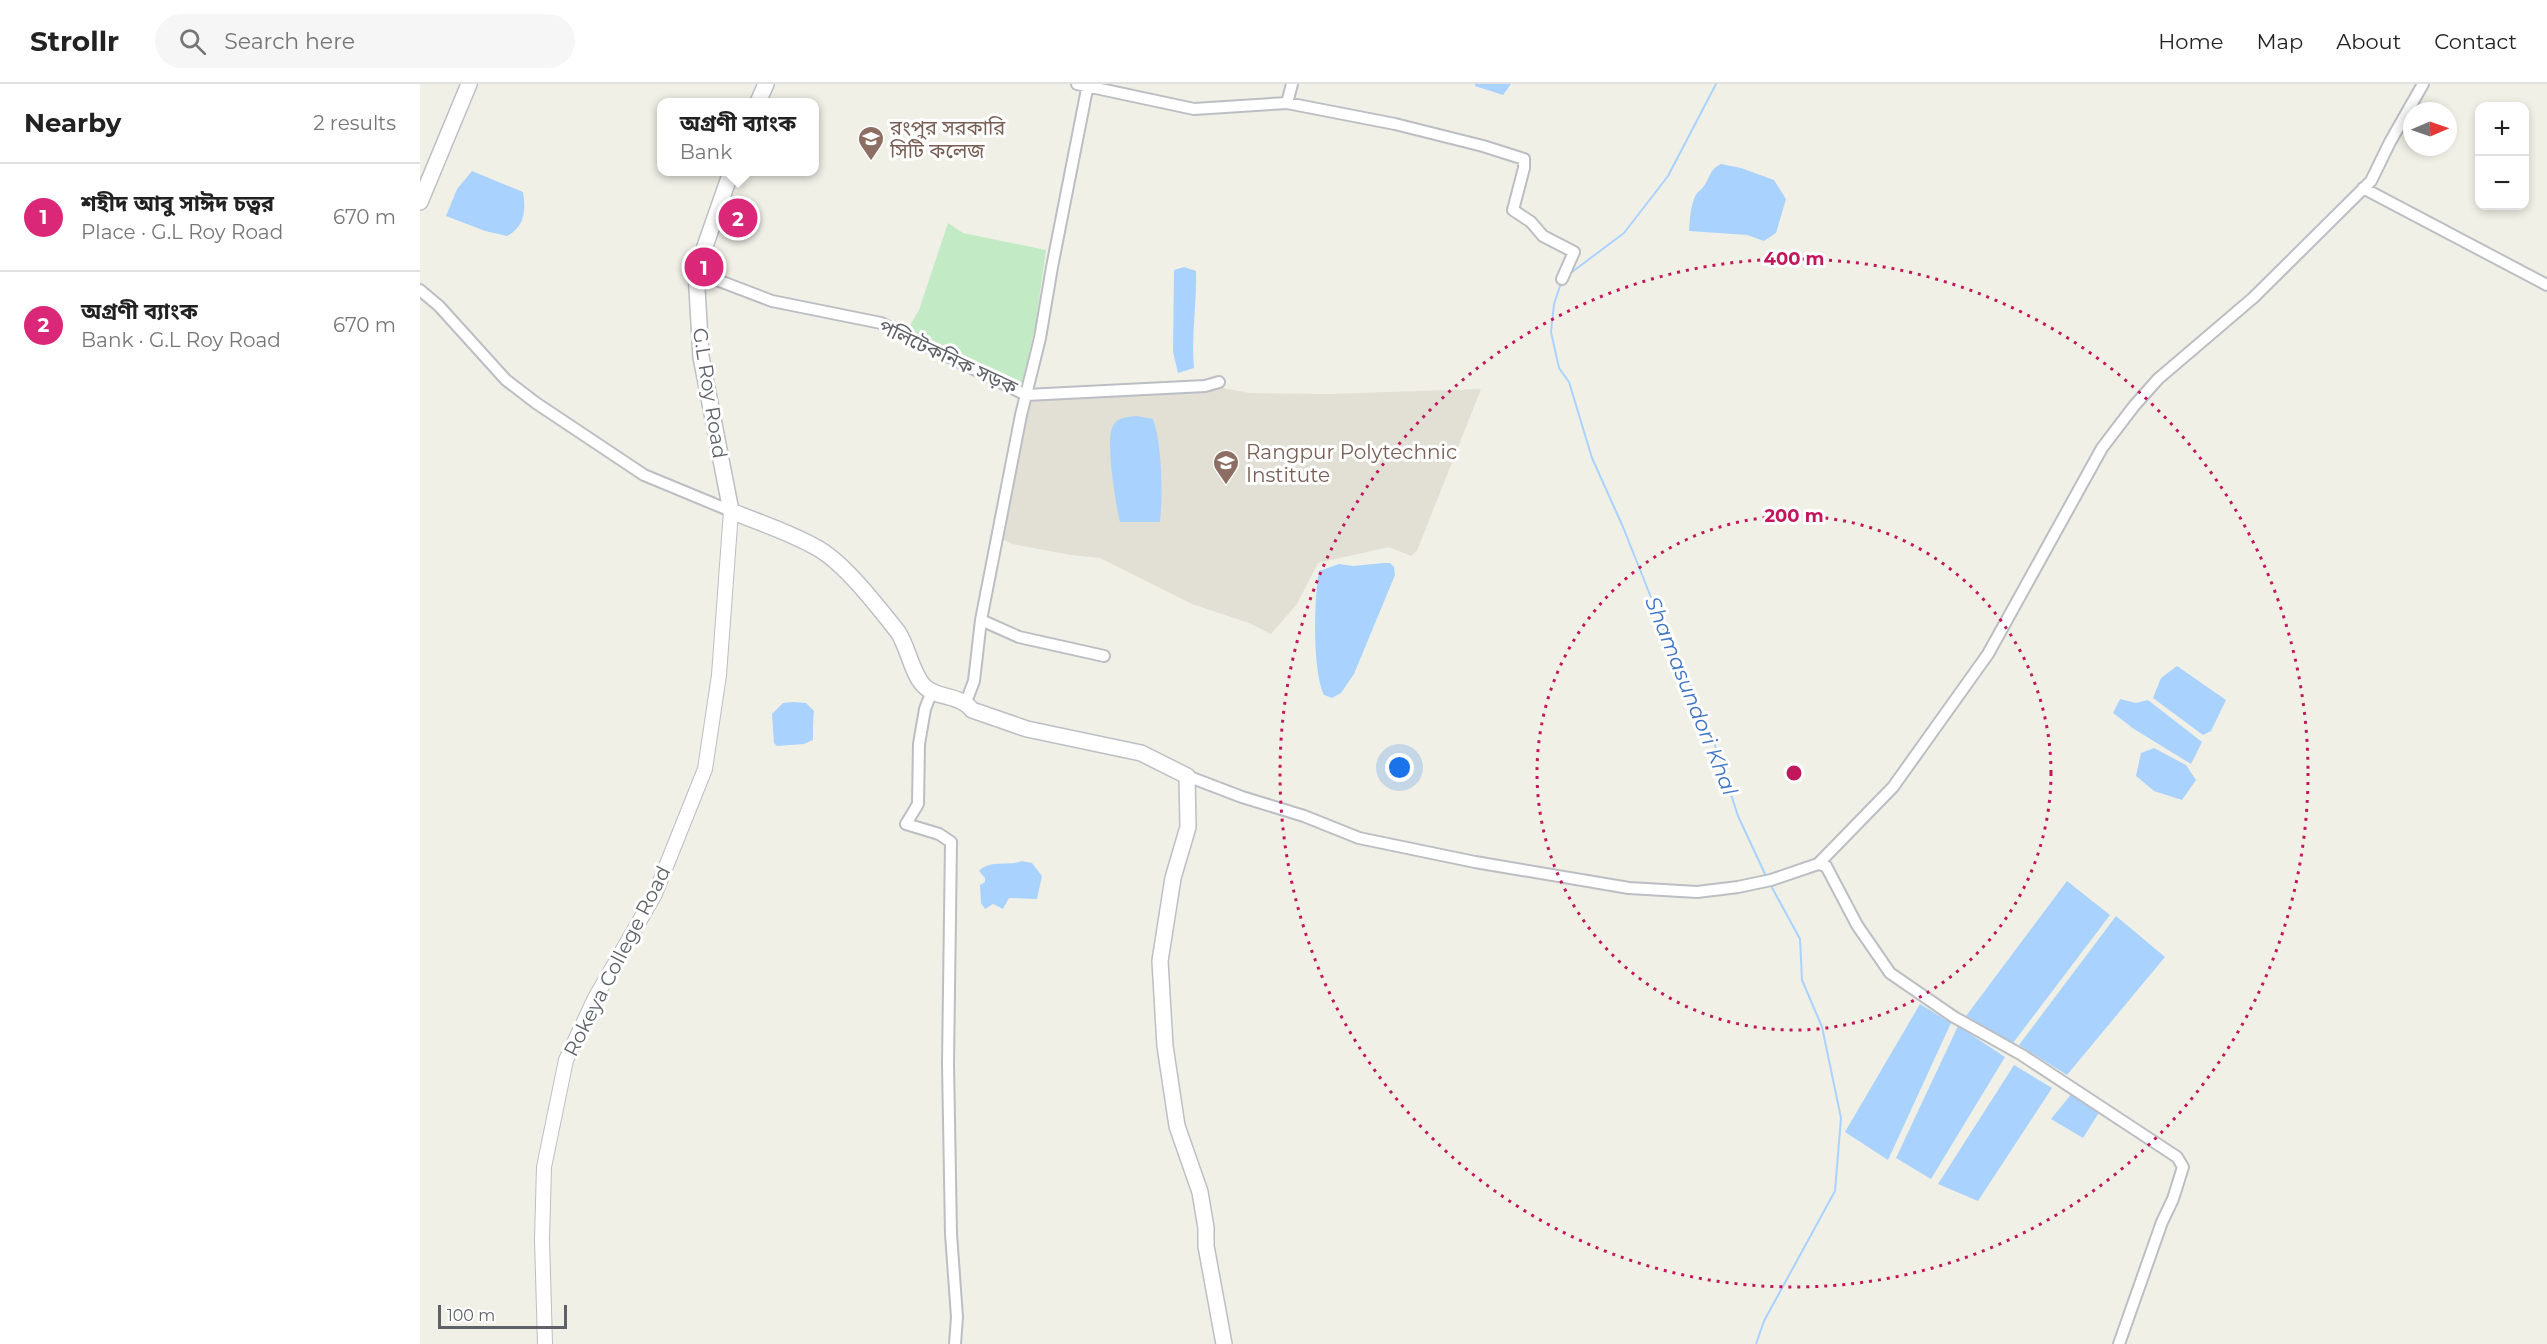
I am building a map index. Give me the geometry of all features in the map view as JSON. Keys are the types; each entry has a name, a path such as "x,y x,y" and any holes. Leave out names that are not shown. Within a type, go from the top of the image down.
{"main road":[{"path":"420,202 469,84"},
{"path":"760,98 766,84"},
{"name":"G.L Roy Road","path":"729,176 696,272 700,357 731,511"},
{"path":"731,511 820,549 839,564 899,635 923,685 932,691 966,702 972,710 1027,729 1141,753 1187,776 1188,827 1173,878 1160,961 1165,1046 1177,1126 1200,1192 1206,1228 1206,1246 1224,1344"}],"street":[{"path":"1287,103 1292,84"},
{"path":"1187,776 1242,797 1304,816 1359,838 1475,862 1629,888 1696,892 1766,881 1818,864 1893,787 1988,654 2102,448 2134,406 2158,379 2253,298 2372,181 2390,142 2423,84"},
{"path":"966,702 974,681 981,620 1026,394 1040,338 1085,85 1194,109 1287,103 1395,124 1483,146 1524,159 1524,168 1513,210 1531,222 1543,236 1574,252 1562,279"},
{"path":"2363,188 2547,285"},
{"name":"পলিটেকনিক সড়ক","path":"696,272 772,301 881,323 1026,394"},
{"path":"420,290 439,306 506,380 537,403 644,475 731,511"},
{"path":"1026,394 1205,386 1219,382"},
{"name":"Rokeya College Road","path":"545,1344 542,1239 544,1167 566,1059 595,998 655,894 705,769 719,675 731,511"},
{"path":"981,620 1019,637 1104,656"},
{"path":"932,691 925,709 919,744 918,804 906,824 939,834 951,842 948,1063 951,1234 957,1317 955,1344"},
{"path":"1818,864 1826,866 1857,925 1890,973 1954,1017 2022,1056 2177,1157 2182,1167 2173,1199 2119,1344"}],"shaded area":[{"name":"Rangpur Polytechnic Institute","path":"1217,387 1250,393 1328,394 1481,389 1417,551 1411,556 1389,547 1318,563 1297,604 1271,634 1249,623 1192,604 1100,558 1012,544 1000,538 1030,392"}],"green space":[{"path":"948,223 963,233 1046,250 1035,328 1018,399 906,332 919,310"}],"water":[{"path":"1475,84 1511,84 1503,95 1475,86"},
{"path":"1721,164 1741,168 1774,180 1786,199 1776,233 1764,241 1747,235 1689,231 1695,197 1712,171"},
{"path":"472,171 523,192 524,205 521,223 507,236 485,231 446,216 457,189"},
{"path":"1184,267 1196,271 1194,368 1178,373 1173,352 1174,270"},
{"path":"1136,416 1153,419 1156,429 1161,470 1160,522 1120,522 1110,456 1111,431 1118,420"},
{"path":"1390,563 1394,567 1395,575 1354,674 1341,693 1332,698 1324,695 1317,669 1316,652 1315,616 1319,571 1339,564 1353,566"},
{"path":"2177,666 2226,700 2211,731 2203,735 2153,698 2161,678"},
{"path":"2120,699 2136,703 2148,700 2202,742 2191,764 2134,729 2113,713"},
{"path":"783,703 806,703 814,711 813,740 804,744 777,746 774,743 772,714"},
{"path":"2154,748 2186,765 2196,780 2182,800 2154,791 2136,776 2141,753"},
{"path":"1022,861 1032,863 1042,876 1037,899 1009,898 1003,909 993,904 985,909 981,903 980,885 985,882 985,878 979,871 989,865"},
{"path":"2067,881 2110,915 2013,1043 1966,1016"},
{"path":"2116,916 2165,957 2067,1075 2019,1045"},
{"path":"1920,1004 1951,1023 1888,1160 1845,1132"},
{"path":"1958,1026 2005,1057 1931,1179 1896,1158"},
{"path":"2014,1065 2052,1088 1978,1201 1938,1184"},
{"path":"2073,1092 2100,1111 2083,1138 2051,1119"}],"waterway":[{"name":"Shamasundori Khal","path":"1568,275 1624,233 1668,176 1716,84"},
{"name":"Shamasundori Khal","path":"1561,283 1554,304 1551,332 1559,368 1569,382 1592,458 1623,527 1668,640 1693,690 1716,748 1738,816 1766,876"},
{"name":"Shamasundori Khal","path":"1756,1344 1764,1321 1835,1191 1841,1118 1822,1027 1802,980 1800,939 1770,884"}],"place":[{"name":"রংপুর সরকারি সিটি কলেজ","path":"871,162"},
{"name":"অগ্রণী ব্যাংক","path":"738,218"},
{"name":"শহীদ আবু সাঈদ চত্বর","path":"704,267"},
{"name":"Rangpur Polytechnic Institute","path":"1226,486"}]}
